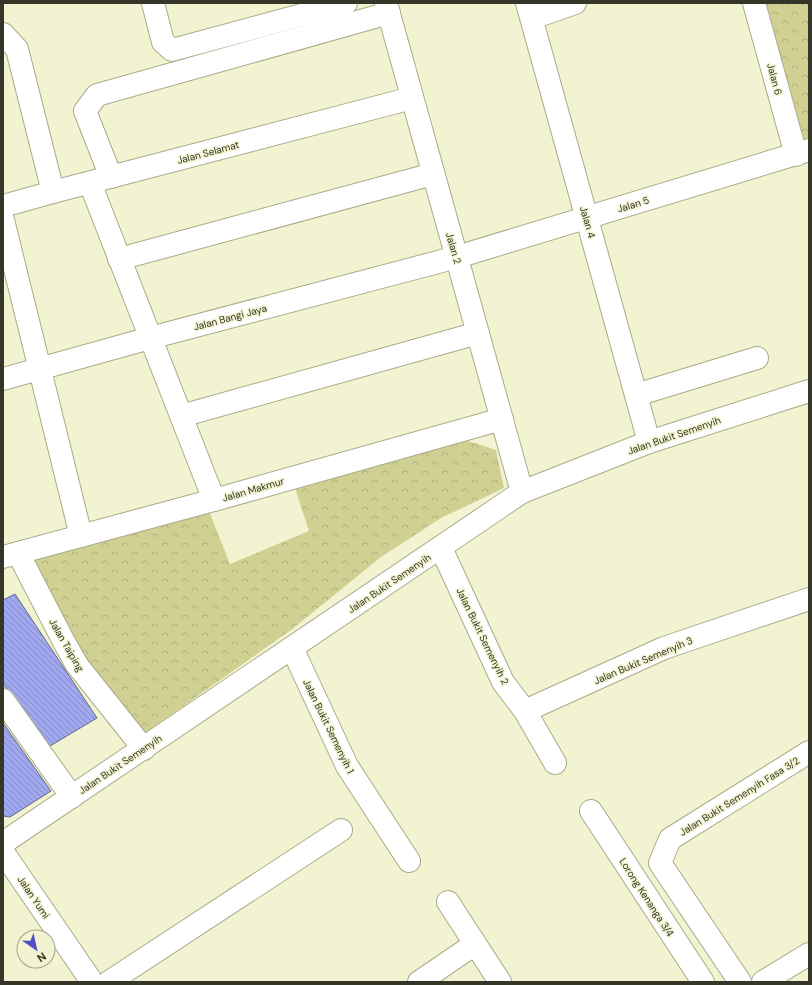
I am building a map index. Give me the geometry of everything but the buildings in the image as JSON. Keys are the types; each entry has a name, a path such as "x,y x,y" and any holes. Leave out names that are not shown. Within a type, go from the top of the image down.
{"street":[{"path":"153,3 163,42 172,50 342,4"},
{"path":"530,10 575,3"},
{"name":"Jalan 6","path":"754,3 802,152"},
{"path":"214,500 119,259 85,111 97,95 387,8"},
{"name":"Jalan 2","path":"387,8 522,492"},
{"name":"Jalan 4","path":"530,10 649,442"},
{"path":"3,34 17,49 53,192"},
{"name":"Jalan Selamat","path":"3,206 412,98"},
{"name":"Jalan 5","path":"457,257 802,152"},
{"path":"119,259 433,174"},
{"path":"3,220 81,536"},
{"name":"Jalan Bangi Jaya","path":"3,378 457,257"},
{"path":"181,416 478,333"},
{"path":"636,395 757,358"},
{"name":"Jalan Bukit Semenyih","path":"3,843 522,492 649,442 809,391"},
{"name":"Jalan Makmur","path":"10,555 214,500 502,419"},
{"name":"Jalan Bukit Semenyih 2","path":"441,548 503,682 525,711 556,763"},
{"name":"Jalan Taiping","path":"10,555 77,665 144,749"},
{"name":"Jalan Bukit Semenyih 3","path":"525,711 664,648 809,599"},
{"name":"Jalan Bukit Semenyih 1","path":"292,648 347,766 409,861"},
{"path":"3,700 72,797"},
{"name":"Jalan Bukit Semenyih Fasa 3/2","path":"740,982 660,863 670,839 809,752"},
{"name":"Lorong Kenanga 3/4","path":"591,811 703,982"},
{"path":"110,982 341,830"},
{"name":"Jalan Yumi","path":"3,852 92,982"},
{"path":"448,902 500,982"},
{"path":"419,982 475,944"},
{"path":"764,982 809,954"}],"green space":[{"path":"765,3 809,3 809,138 804,140"},
{"path":"462,439 496,450 504,488 441,518 381,557 291,630 145,733 90,669 32,558 209,511 230,564 309,531 294,485"}]}
